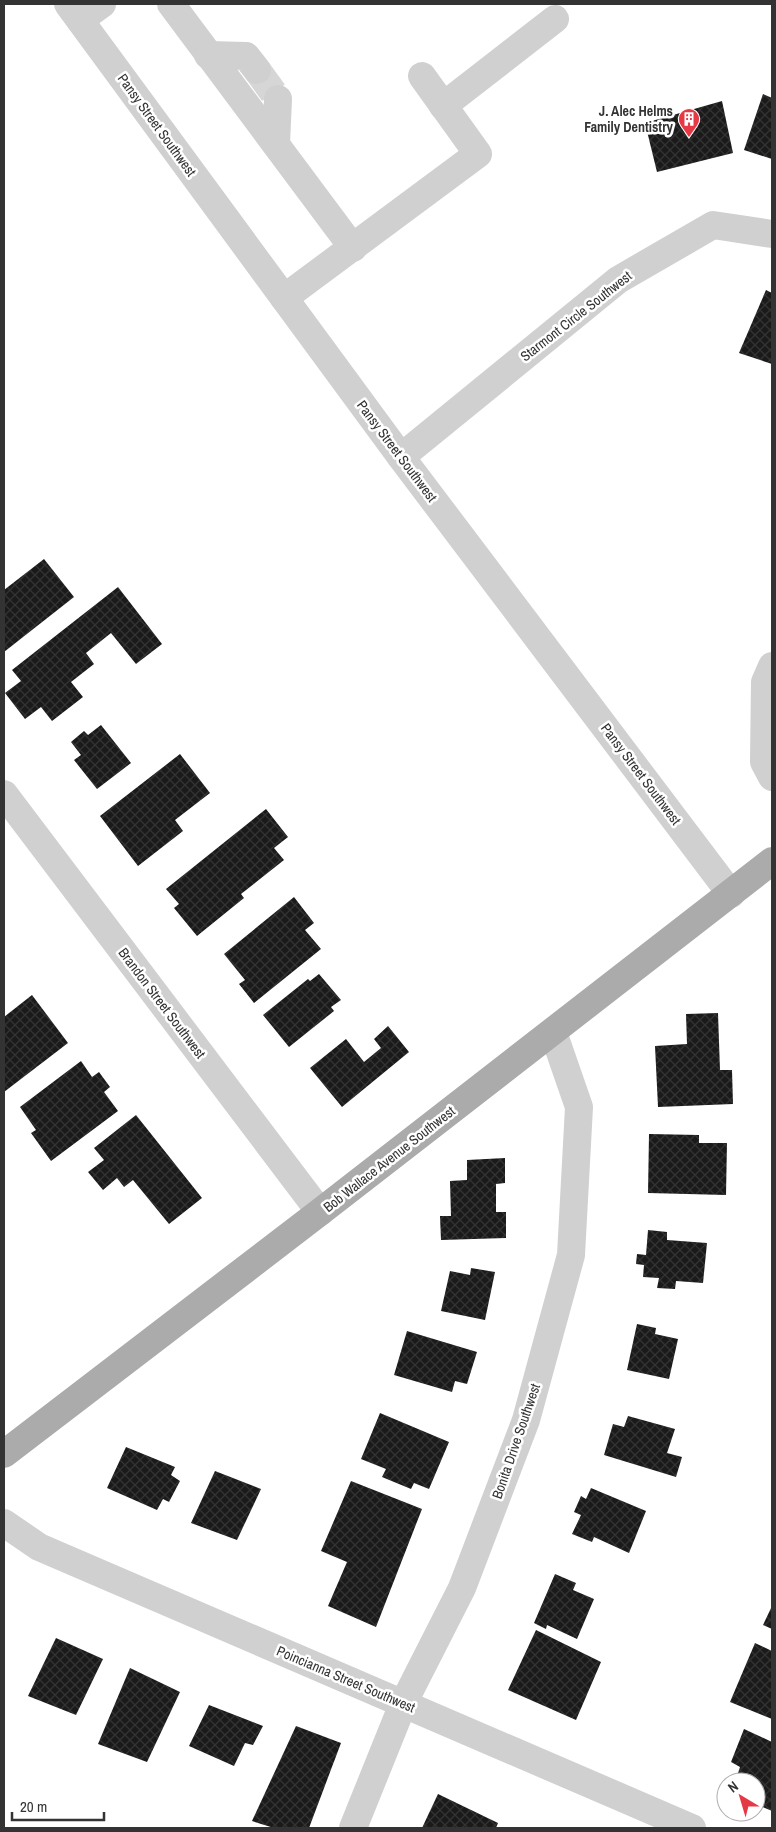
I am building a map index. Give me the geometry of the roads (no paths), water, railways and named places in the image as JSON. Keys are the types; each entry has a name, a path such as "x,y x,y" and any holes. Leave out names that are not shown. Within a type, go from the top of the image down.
{"main road":[{"name":"Bob Wallace Avenue Southwest","path":"4,1454 320,1212 772,861"}],"street":[{"path":"74,12 102,4"},
{"path":"171,4 353,248"},
{"name":"Pansy Street Southwest","path":"74,12 401,457 731,894"},
{"path":"444,106 555,19"},
{"path":"208,55 246,56 257,70"},
{"path":"284,298 478,154 422,76"},
{"path":"276,144 278,99"},
{"name":"Starmont Circle Southwest","path":"401,457 618,280 713,225 772,234"},
{"path":"772,666 765,682 764,762 772,777"},
{"name":"Brandon Street Southwest","path":"4,794 320,1212"},
{"name":"Bonita Drive Southwest","path":"352,1828 403,1704 462,1588 522,1430 571,1255 579,1107 553,1032"},
{"name":"Poincianna Street Southwest","path":"4,1523 39,1547 692,1828"}],"tunnel":[{"path":"257,70 278,99"}],"place":[{"name":"J. Alec Helms Family Dentistry","path":"689,138"}]}
